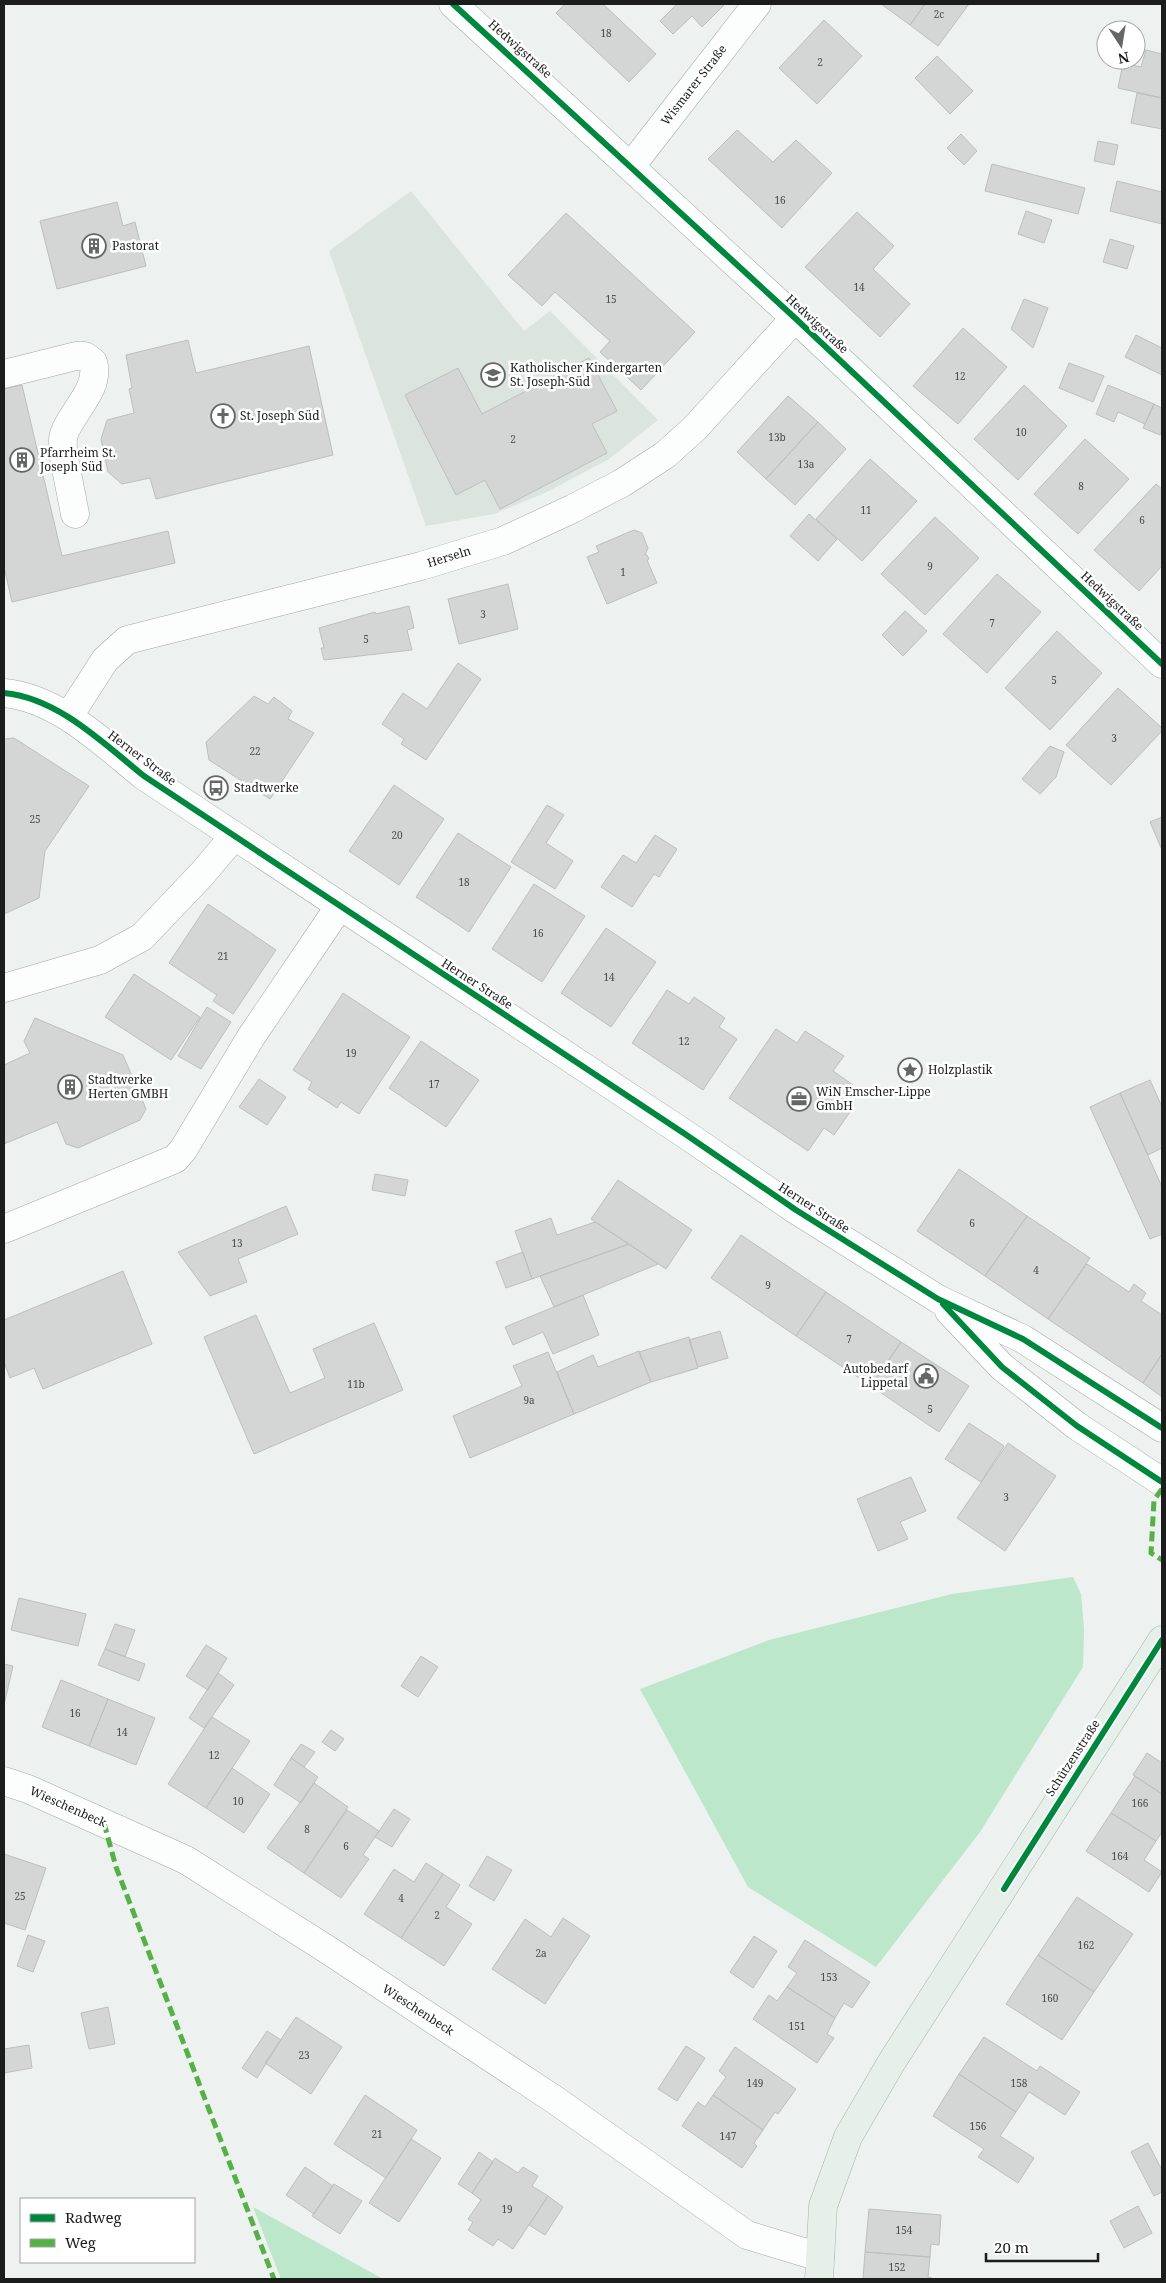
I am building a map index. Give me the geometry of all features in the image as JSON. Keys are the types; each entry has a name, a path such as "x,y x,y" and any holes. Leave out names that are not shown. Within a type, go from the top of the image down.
{"main road":[{"name":"Schützenstraße","path":"819,2268 823,2206 848,2137 891,2063 1162,1640"}],"street":[{"name":"Hedwigstraße","path":"453,4 795,318 1162,664"},
{"name":"Wismarer Straße","path":"631,166 757,4"},
{"name":"Herseln","path":"69,716 105,660 127,640 421,566 503,540 622,483 665,455 695,428 795,318"},
{"path":"4,374 76,356 85,356 93,362 94,377 68,425 63,443 63,453 75,514"},
{"name":"Herner Straße","path":"4,693 17,694 69,716 144,776 796,1210 938,1299 1023,1339 1162,1428"},
{"path":"4,988 100,960 142,937 202,874 234,836"},
{"path":"4,1230 174,1159 183,1150 251,1037 339,907"},
{"name":"Herner Straße","path":"938,1299 1002,1366 1076,1426 1162,1482"},
{"name":"Wieschenbeck","path":"4,1781 28,1789 186,1860 328,1950 547,2095 746,2235 819,2268"}],"shaded area":[{"name":"Katholischer Kindergarten St. Joseph-Süd","path":"411,191 524,331 550,311 658,420 609,459 545,493 494,514 426,526 329,251"}],"green space":[{"path":"1073,1577 1081,1594 1084,1629 1083,1667 980,1832 876,1967 748,1887 640,1689 769,1640 952,1594"},
{"path":"253,2207 383,2279 281,2279"}],"building":[{"path":"565,4 603,4 656,54 629,82 556,13"},
{"path":"677,4 725,4 702,27 692,16 673,34 660,21"},
{"path":"881,4 925,4 910,25"},
{"path":"925,4 969,4 938,46 910,25"},
{"path":"824,20 862,56 817,104 779,68"},
{"path":"1146,50 1162,54 1162,98 1118,88 1122,70 1146,70"},
{"path":"937,56 973,91 950,114 915,78"},
{"path":"1137,93 1162,98 1162,129 1131,123"},
{"path":"737,130 773,162 796,140 832,173 782,228 708,159"},
{"path":"961,134 977,151 964,165 947,148"},
{"path":"1098,141 1118,145 1114,165 1094,161"},
{"path":"992,164 1085,188 1078,214 985,191"},
{"path":"1117,181 1162,192 1162,224 1110,211"},
{"name":"Pastorat","path":"117,202 123,226 135,222 146,266 57,289 40,221"},
{"path":"1026,211 1052,220 1044,243 1018,234"},
{"path":"857,212 894,246 873,269 910,304 880,337 805,267"},
{"path":"566,213 695,332 641,390 600,352 610,341 555,292 542,306 508,275"},
{"path":"1110,239 1134,246 1127,269 1103,262"},
{"path":"1024,299 1048,308 1033,348 1011,329"},
{"path":"963,328 1007,367 958,424 913,386"},
{"path":"1136,335 1162,348 1162,375 1125,357"},
{"name":"St. Joseph Süd","path":"188,340 196,373 309,346 333,455 156,499 150,478 122,484 108,472 101,439 107,420 134,413 129,389 132,388 126,355"},
{"path":"589,358 617,411 592,424 607,453 500,509 485,480 456,495 405,395 458,368 482,414"},
{"path":"1069,363 1104,376 1093,402 1059,388"},
{"name":"Pfarrheim St. Joseph Süd","path":"22,385 62,556 168,531 175,563 12,602 4,567 4,389"},
{"path":"1024,385 1067,426 1018,480 974,439"},
{"path":"1108,385 1154,404 1145,424 1118,412 1114,422 1096,414"},
{"path":"788,396 818,422 766,479 737,452"},
{"path":"1154,404 1162,408 1162,431 1160,435 1143,428"},
{"path":"818,422 846,449 795,505 766,479"},
{"path":"1085,439 1129,479 1078,534 1034,494"},
{"path":"870,459 917,501 862,561 816,519"},
{"path":"1156,484 1162,489 1162,566 1139,591 1094,550"},
{"path":"809,514 837,539 818,561 790,536"},
{"path":"935,517 979,558 925,615 881,574"},
{"path":"634,530 642,533 648,548 645,555 649,559 647,560 657,583 607,604 587,557 599,552 596,546"},
{"path":"997,574 1041,612 987,673 943,634"},
{"path":"508,584 518,629 459,644 448,599"},
{"path":"409,606 414,628 407,630 412,650 324,660 321,648 324,648 319,628 375,612 376,614"},
{"path":"905,611 927,631 903,656 882,635"},
{"path":"1057,631 1102,673 1050,730 1005,688"},
{"path":"458,663 481,679 426,760 401,744 404,739 382,724 403,693 427,709"},
{"path":"1118,688 1162,728 1162,731 1111,785 1066,745"},
{"path":"254,696 268,704 274,697 292,711 288,719 314,733 270,799 209,760 206,742"},
{"path":"14,738 89,786 45,851 39,898 4,914 4,739"},
{"path":"1050,746 1064,752 1056,777 1040,794 1022,779"},
{"path":"394,785 444,819 399,885 349,851"},
{"path":"547,805 564,815 546,843 573,861 555,889 511,862"},
{"path":"1162,817 1162,850 1150,822"},
{"path":"458,833 511,867 469,932 416,897"},
{"path":"655,835 677,849 659,877 654,874 632,907 601,887 623,855 636,863"},
{"path":"534,884 585,916 542,982 492,949"},
{"path":"208,904 276,950 233,1014 213,1001 217,995 169,963"},
{"path":"606,928 656,962 611,1027 561,993"},
{"path":"134,974 200,1017 171,1060 105,1017"},
{"path":"667,990 689,1004 694,997 725,1018 719,1027 737,1039 703,1090 632,1043"},
{"path":"343,993 410,1037 359,1114 341,1102 337,1108 308,1089 312,1082 293,1070"},
{"path":"207,1007 231,1022 201,1069 178,1056"},
{"name":"Stadtwerke Herten GMBH","path":"35,1018 123,1055 146,1109 140,1120 78,1148 66,1144 57,1122 4,1144 4,1065 30,1053 24,1041"},
{"path":"776,1029 797,1043 805,1031 844,1056 833,1071 853,1085 840,1105 850,1112 834,1135 824,1128 808,1151 729,1098"},
{"path":"421,1041 479,1080 446,1127 389,1088"},
{"path":"259,1079 286,1097 267,1125 239,1107"},
{"path":"1150,1080 1162,1107 1162,1148 1148,1155 1120,1093"},
{"path":"1120,1093 1162,1187 1162,1234 1150,1239 1090,1107"},
{"path":"959,1169 1027,1216 985,1276 917,1231"},
{"path":"375,1174 408,1180 405,1196 372,1190"},
{"path":"618,1180 692,1230 666,1269 591,1219"},
{"path":"286,1206 298,1234 238,1259 247,1282 210,1296 178,1252"},
{"path":"1027,1216 1090,1258 1048,1319 985,1276"},
{"path":"551,1218 557,1235 595,1222 629,1244 532,1279 515,1231"},
{"path":"741,1235 826,1292 796,1336 711,1278"},
{"path":"629,1244 658,1264 554,1307 540,1276"},
{"path":"523,1252 532,1279 506,1288 496,1262"},
{"path":"1087,1264 1129,1292 1134,1284 1146,1293 1141,1301 1162,1315 1162,1354 1143,1383 1048,1319"},
{"path":"123,1271 152,1344 43,1389 34,1368 10,1378 4,1362 4,1320"},
{"path":"826,1292 901,1342 871,1386 796,1336"},
{"path":"583,1295 599,1335 553,1354 543,1332 513,1345 505,1327"},
{"path":"256,1315 290,1393 325,1378 313,1349 374,1323 403,1390 254,1454 204,1337"},
{"path":"720,1331 728,1358 698,1367 689,1340"},
{"path":"689,1337 698,1368 651,1382 639,1352"},
{"path":"901,1342 969,1386 939,1432 871,1386"},
{"path":"639,1351 651,1382 574,1414 557,1372 593,1355 598,1367"},
{"path":"548,1352 574,1414 470,1458 453,1416 522,1386 513,1366"},
{"path":"1162,1354 1162,1397 1143,1383"},
{"path":"969,1423 1004,1446 981,1482 945,1459"},
{"path":"1008,1443 1056,1476 1005,1551 957,1518"},
{"path":"911,1477 926,1511 900,1522 908,1539 878,1551 857,1499"},
{"path":"19,1598 86,1614 78,1646 11,1630"},
{"path":"115,1624 135,1630 125,1657 105,1649"},
{"path":"206,1645 227,1658 208,1690 186,1676"},
{"path":"105,1649 145,1664 139,1681 98,1665"},
{"path":"421,1656 438,1667 418,1697 401,1686"},
{"path":"4,1664 13,1666 4,1705"},
{"path":"218,1673 234,1685 204,1728 189,1718"},
{"path":"61,1680 108,1699 89,1746 42,1727"},
{"path":"108,1699 155,1718 136,1765 89,1746"},
{"path":"212,1717 250,1741 206,1808 168,1784"},
{"path":"331,1730 344,1739 335,1751 322,1742"},
{"path":"301,1744 315,1752 304,1767 291,1758"},
{"path":"1147,1753 1162,1763 1162,1794 1133,1775"},
{"path":"291,1758 318,1777 301,1803 274,1785"},
{"path":"232,1768 270,1794 244,1833 206,1808"},
{"path":"1135,1776 1162,1794 1162,1832 1156,1841 1111,1813"},
{"path":"314,1783 348,1807 304,1873 267,1848"},
{"path":"394,1809 410,1819 392,1847 375,1837"},
{"path":"347,1810 379,1831 363,1855 369,1859 341,1898 304,1873"},
{"path":"1111,1813 1156,1841 1144,1860 1162,1872 1149,1892 1086,1851"},
{"path":"4,1854 46,1868 25,1930 4,1923"},
{"path":"487,1856 512,1870 494,1901 469,1886"},
{"path":"426,1863 443,1874 401,1938 364,1914 394,1869 414,1882"},
{"path":"443,1874 460,1885 446,1907 472,1924 444,1966 401,1938"},
{"path":"1077,1897 1133,1934 1094,1992 1038,1955"},
{"path":"563,1918 590,1936 545,2004 492,1969 525,1919 551,1937"},
{"path":"28,1935 45,1941 33,1972 17,1966"},
{"path":"754,1936 777,1951 753,1988 730,1972"},
{"path":"805,1940 870,1982 852,2008 844,2003 835,2018 787,1987 797,1973 788,1967"},
{"path":"1038,1955 1094,1992 1062,2040 1006,2004"},
{"path":"787,1987 835,2018 827,2034 834,2038 817,2063 753,2019 769,1995 777,2001"},
{"path":"108,2007 115,2044 89,2049 81,2013"},
{"path":"296,2017 342,2047 311,2094 265,2063"},
{"path":"267,2031 281,2040 257,2078 242,2068"},
{"path":"984,2037 1037,2071 1040,2066 1080,2092 1065,2115 1029,2092 1016,2112 959,2074"},
{"path":"29,2045 32,2068 4,2073 4,2049"},
{"path":"686,2046 705,2058 677,2101 658,2089"},
{"path":"735,2047 796,2089 778,2114 775,2112 763,2130 713,2095 726,2077 719,2071"},
{"path":"959,2074 1016,2112 1000,2136 1034,2158 1018,2183 978,2157 984,2149 933,2116"},
{"path":"365,2095 417,2130 386,2178 334,2144"},
{"path":"713,2095 763,2130 754,2143 757,2146 742,2168 682,2126 698,2102 705,2107"},
{"path":"411,2139 441,2158 399,2222 369,2203"},
{"path":"1148,2143 1162,2170 1162,2192 1154,2196 1131,2152"},
{"path":"479,2152 493,2162 472,2193 458,2184"},
{"path":"495,2158 518,2173 523,2167 538,2176 532,2186 548,2196 513,2249 498,2239 493,2246 468,2230 473,2222 468,2219 481,2200 472,2193"},
{"path":"305,2167 333,2186 314,2214 286,2195"},
{"path":"334,2184 362,2201 340,2234 312,2216"},
{"path":"548,2196 563,2207 545,2235 529,2225"},
{"path":"1138,2206 1152,2233 1124,2248 1110,2221"},
{"path":"869,2209 941,2215 939,2245 931,2244 930,2257 865,2252"},
{"path":"865,2252 930,2257 928,2277 935,2279 863,2279"}],"marked path":[{"path":"1162,1489 1154,1500 1151,1553 1162,1560"},
{"path":"104,1823 116,1867 274,2279"}],"cycle path":[{"path":"453,4 795,318 1162,664"},
{"path":"4,693 43,703 79,724 144,776 685,1134 796,1210 938,1299 1023,1339 1162,1428"},
{"path":"943,1304 1002,1367 1077,1426 1162,1482"},
{"path":"1004,1889 1162,1640"}],"place":[{"name":"Pastorat","path":"94,246"},
{"name":"Katholischer Kindergarten St. Joseph-Süd","path":"493,375"},
{"name":"St. Joseph Süd","path":"223,416"},
{"name":"Pfarrheim St. Joseph Süd","path":"22,460"},
{"name":"Stadtwerke","path":"216,788"},
{"name":"Holzplastik","path":"910,1070"},
{"name":"Stadtwerke Herten GMBH","path":"70,1087"},
{"name":"WiN Emscher-Lippe GmbH","path":"799,1099"},
{"name":"Autobedarf Lippetal","path":"926,1376"}]}
